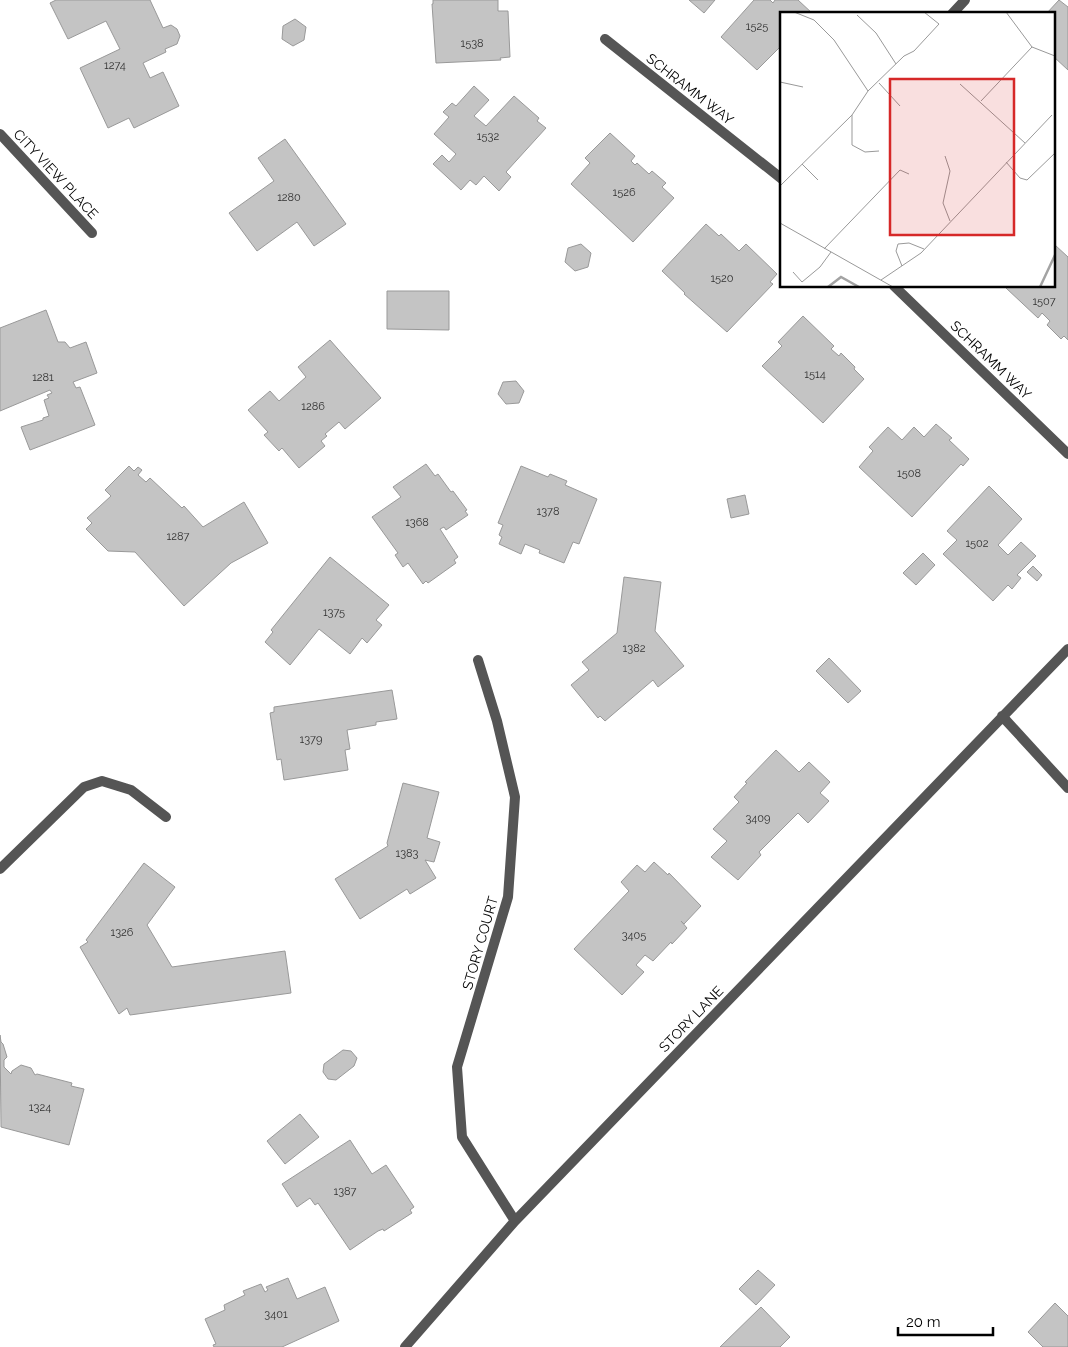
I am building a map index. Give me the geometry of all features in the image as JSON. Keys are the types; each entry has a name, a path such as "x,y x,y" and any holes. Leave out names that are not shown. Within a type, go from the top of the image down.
{"street":[{"path":"954,12 965,0"},
{"name":"SCHRAMM WAY","path":"605,39 780,177"},
{"name":"CITY VIEW PLACE","path":"0,134 92,233"},
{"name":"SCHRAMM WAY","path":"896,288 1068,454"},
{"name":"STORY LANE","path":"405,1347 516,1221 1068,649"},
{"name":"STORY COURT","path":"478,660 497,721 516,796 508,897 457,1067 458,1087 462,1137 516,1221"},
{"path":"1002,716 1068,788"},
{"path":"0,869 84,786 102,781 132,790 166,817"}],"building":[{"path":"56,0 150,0 163,28 171,25 177,29 180,36 177,44 165,49 166,52 143,63 150,78 163,72 179,106 134,128 129,118 108,128 80,68 120,49 106,21 68,39 50,3"},
{"path":"433,0 498,0 498,11 508,11 510,57 500,58 501,60 436,63"},
{"path":"689,0 715,0 704,13"},
{"path":"754,0 770,0 773,3 775,0 798,0 811,12 780,12 780,47 757,70 721,37"},
{"path":"1059,0 1068,7 1068,70 1056,59 1056,12 1048,12"},
{"path":"295,19 306,27 304,40 293,46 282,39 283,26"},
{"path":"474,86 489,100 474,116 486,126 514,96 539,118 537,121 546,128 506,172 511,177 499,191 484,176 476,185 470,180 461,190 433,164 442,155 449,162 456,154 434,134 449,117 443,112 452,103 456,106"},
{"path":"610,133 635,156 631,161 635,165 637,163 649,174 652,171 666,183 662,187 674,198 633,242 571,184 590,163 585,158"},
{"path":"285,139 346,224 314,246 297,222 257,251 229,213 274,181 258,158"},
{"path":"706,224 719,236 721,234 739,251 746,244 777,274 770,282 773,284 727,332 684,294 662,271"},
{"path":"581,244 591,253 588,267 575,271 565,262 568,248"},
{"path":"1056,246 1068,257 1068,340 1064,336 1061,339 1047,325 1050,321 1042,313 1038,318 1006,288 1056,288"},
{"path":"387,291 449,291 449,330 387,329"},
{"path":"46,310 58,342 65,342 70,348 86,342 97,373 73,382 76,388 80,387 95,425 30,450 21,427 43,420 43,418 49,416 44,400 49,398 47,395 52,393 50,390 0,411 0,328"},
{"path":"803,316 834,346 831,349 839,356 841,353 864,379 823,423 762,366 782,346 778,342"},
{"path":"330,340 381,398 345,429 339,422 325,434 327,436 321,441 325,446 299,468 282,448 279,451 264,435 268,432 248,410 270,391 279,401 306,377 298,367"},
{"path":"516,381 524,391 519,403 506,404 498,394 503,382"},
{"path":"936,424 952,438 949,440 969,459 963,466 961,464 912,517 859,467 873,451 869,447 888,427 902,440 914,427 924,437"},
{"path":"426,464 435,476 438,474 451,492 453,491 467,510 465,511 468,515 446,530 444,527 440,529 458,557 454,560 456,563 428,583 426,581 423,584 408,563 403,567 395,555 398,553 372,517 401,497 393,487"},
{"path":"129,466 134,471 138,467 142,470 138,475 146,482 150,478 182,508 184,506 203,527 244,502 268,543 231,563 184,606 135,552 108,551 86,529 92,523 87,518 111,496 105,490"},
{"path":"521,466 548,477 550,474 567,481 565,485 597,499 579,544 573,542 564,563 539,553 540,550 525,544 521,554 499,544 502,537 499,535 503,525 498,523"},
{"path":"989,486 1022,519 998,545 1008,555 1021,542 1036,556 1017,575 1021,578 1012,589 1008,585 993,601 943,554 957,540 947,531"},
{"path":"745,495 749,514 731,518 727,499"},
{"path":"923,553 935,565 916,585 903,573"},
{"path":"330,557 389,605 376,620 382,625 367,643 362,638 350,654 319,629 290,665 265,642 273,632 271,630"},
{"path":"1033,566 1042,575 1037,581 1027,572"},
{"path":"624,577 661,582 655,631 684,666 658,687 653,680 605,721 600,716 598,718 571,685 589,670 582,662 617,633"},
{"path":"829,658 861,691 848,703 816,671"},
{"path":"392,690 397,719 376,722 376,725 347,730 350,749 345,750 348,770 284,780 281,759 277,760 270,713 274,712 274,707"},
{"path":"776,750 799,772 809,762 830,782 820,793 829,801 808,823 798,813 759,852 761,855 738,880 711,857 727,841 713,829 739,802 734,797 747,783 745,782"},
{"path":"403,783 439,792 427,838 440,842 434,862 425,860 436,878 410,894 407,889 360,919 335,879 388,846 387,843"},
{"path":"654,862 668,875 669,873 701,906 684,924 681,921 687,928 672,944 671,942 653,961 645,955 636,965 644,972 622,995 574,949 629,891 621,882 637,865 645,872"},
{"path":"144,863 175,887 147,925 172,967 285,951 291,993 130,1015 127,1008 119,1014 80,947 88,942 86,940"},
{"path":"0,1035 7,1057 4,1060 4,1067 11,1074 12,1071 21,1065 31,1068 35,1075 72,1083 71,1086 84,1089 69,1145 1,1127"},
{"path":"343,1050 351,1051 357,1058 354,1066 336,1080 328,1079 323,1072 324,1064"},
{"path":"300,1114 319,1137 285,1164 267,1141"},
{"path":"350,1140 372,1174 386,1165 414,1207 410,1210 412,1213 384,1231 383,1229 378,1231 350,1250 318,1203 315,1205 310,1198 297,1207 282,1184"},
{"path":"758,1270 775,1285 756,1305 739,1289"},
{"path":"288,1278 297,1299 325,1287 339,1321 282,1347 214,1347 213,1345 216,1344 205,1319 225,1310 224,1305 245,1295 243,1291 261,1284 265,1292 268,1290 266,1287"},
{"path":"1055,1303 1068,1316 1068,1347 1043,1347 1028,1332"},
{"path":"761,1307 790,1337 780,1347 720,1347"}]}
